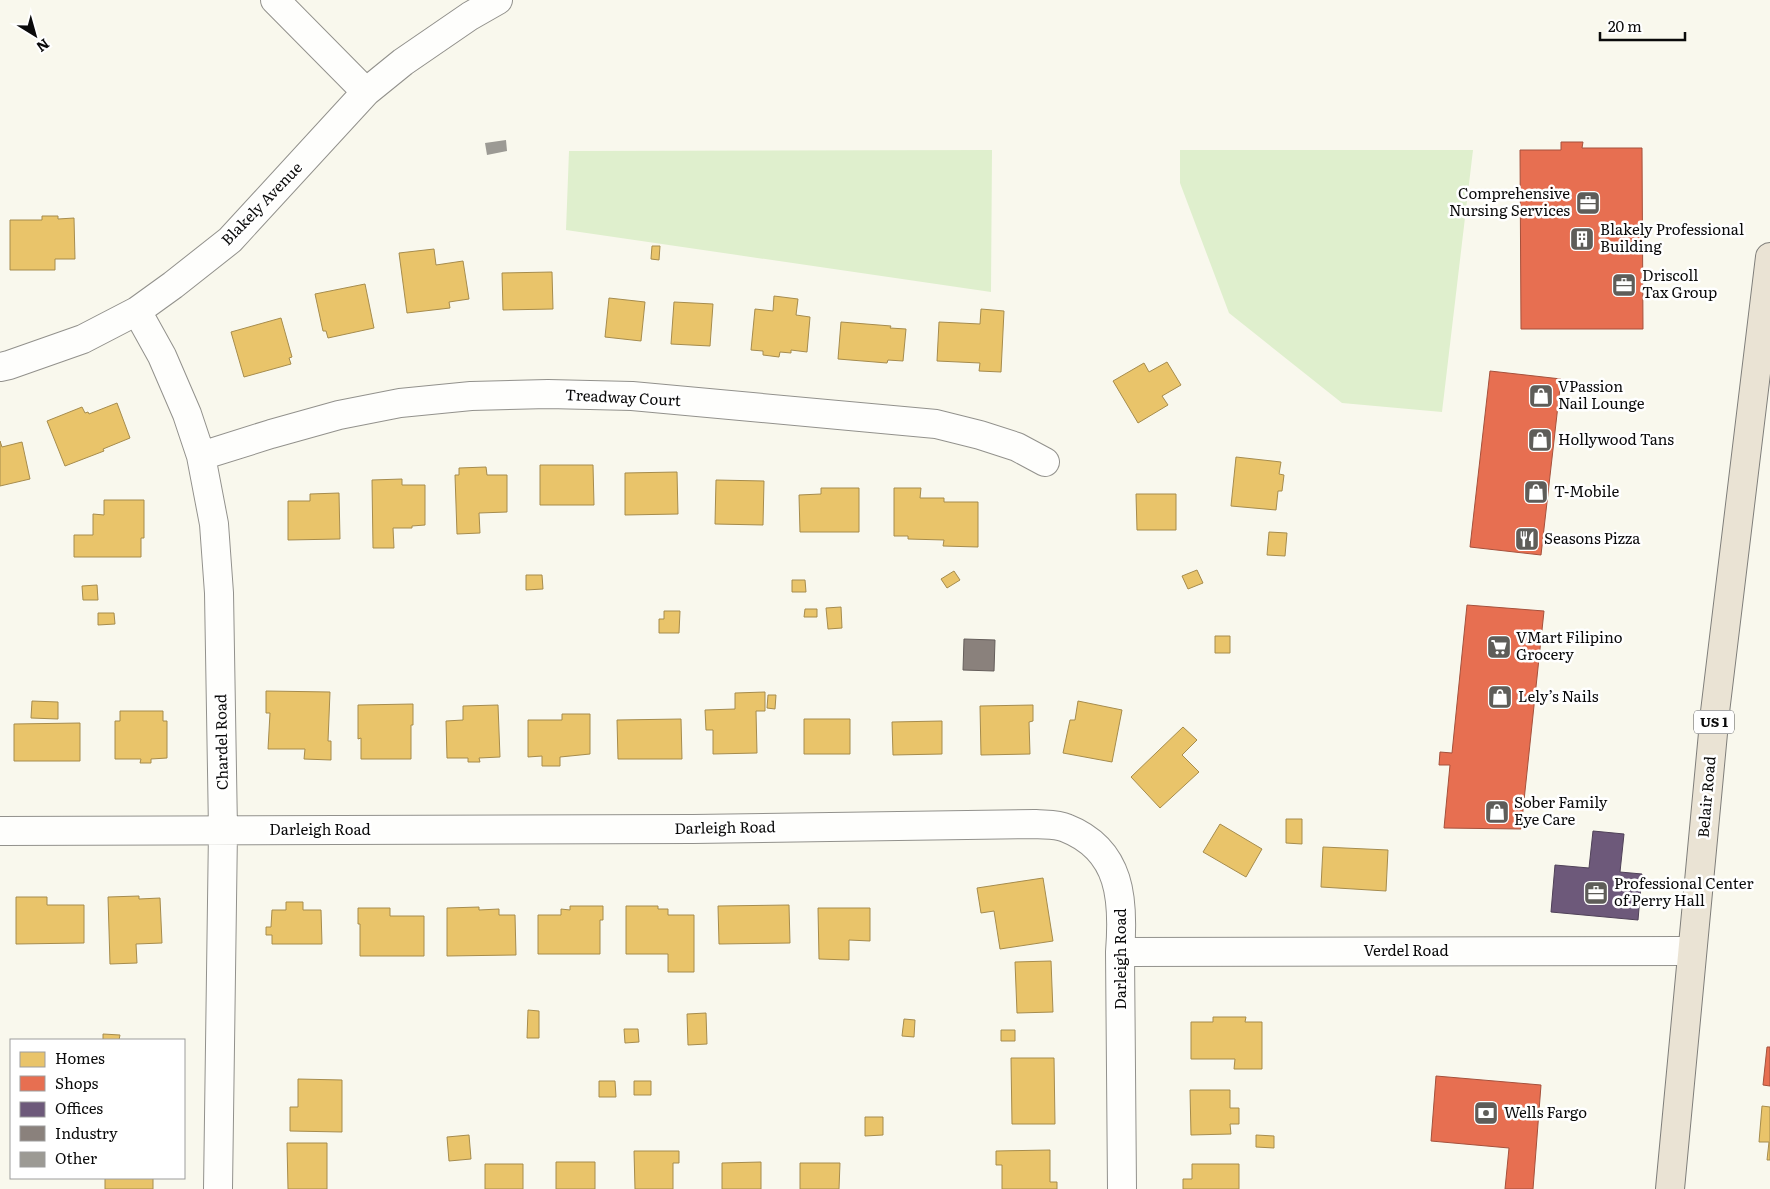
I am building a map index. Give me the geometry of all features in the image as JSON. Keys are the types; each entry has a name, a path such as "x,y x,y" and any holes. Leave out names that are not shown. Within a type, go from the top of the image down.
{"highway":[{"name":"Belair Road","path":"1670,1189 1715,712 1770,257"}],"street":[{"path":"275,0 366,92"},
{"name":"Blakely Avenue","path":"0,367 83,339 137,312 230,240 366,92 403,62 470,16 498,0"},
{"name":"Chardel Road","path":"137,312 162,356 187,414 202,456 214,524 219,593 223,830 218,1189"},
{"name":"Treadway Court","path":"202,456 339,415 400,403 472,396 548,394 632,396 936,424 1017,447 1045,462"},
{"name":"Darleigh Road","path":"0,831 683,829 1035,824 1065,827 1090,842 1109,863 1119,890 1122,920 1120,952 1122,1189"},
{"name":"Verdel Road","path":"1120,952 1692,951"}],"green space":[{"path":"992,150 991,292 566,230 569,151"},
{"path":"1180,150 1473,150 1442,412 1342,403 1229,313 1180,183"}],"building: Homes":[{"path":"42,216 58,216 58,219 74,218 75,259 55,259 55,270 10,270 10,220 42,220"},
{"path":"652,246 660,246 659,260 651,259"},
{"path":"434,249 436,265 463,261 469,299 449,302 450,308 407,313 399,253"},
{"path":"552,272 553,309 503,310 502,273"},
{"path":"365,284 374,328 328,338 326,331 323,331 315,294"},
{"path":"774,296 798,299 796,315 810,317 807,352 791,350 791,353 780,352 779,357 763,355 763,351 751,350 755,309 773,311"},
{"path":"609,298 645,302 641,341 605,337"},
{"path":"674,302 713,304 710,346 671,344"},
{"path":"981,309 1004,311 1001,372 979,371 980,363 937,361 939,322 980,324"},
{"path":"281,318 292,357 289,358 291,364 244,377 231,332"},
{"path":"841,322 906,329 903,361 888,360 887,363 838,359"},
{"path":"1167,362 1181,385 1162,396 1168,405 1138,423 1113,381 1144,363 1149,372"},
{"path":"117,403 130,438 103,449 104,451 65,466 47,421 82,407 85,413 88,412 89,414"},
{"path":"0,441 2,447 22,442 30,479 0,486"},
{"path":"1236,457 1281,462 1279,474 1284,475 1282,491 1278,491 1276,510 1231,506"},
{"path":"540,465 593,465 594,505 540,505"},
{"path":"486,467 487,475 507,475 507,512 479,513 480,533 457,534 455,475 459,475 459,468"},
{"path":"677,472 678,514 625,515 625,473"},
{"path":"402,479 402,485 425,485 425,525 412,526 412,528 393,528 394,548 373,548 372,480"},
{"path":"716,480 764,481 763,525 715,524"},
{"path":"821,488 859,488 859,532 800,532 799,495 821,494"},
{"path":"894,488 921,488 920,498 944,498 944,502 978,502 978,547 943,546 944,540 908,539 908,536 894,536"},
{"path":"339,493 340,539 288,540 288,501 310,501 310,494"},
{"path":"1136,494 1176,494 1176,530 1137,530"},
{"path":"104,500 144,500 144,538 141,538 141,557 74,557 74,535 93,535 93,514 104,515"},
{"path":"1269,532 1287,533 1285,556 1267,555"},
{"path":"1197,570 1203,583 1188,589 1182,576"},
{"path":"954,571 960,580 947,588 941,579"},
{"path":"526,575 542,575 543,589 526,590"},
{"path":"792,580 805,580 806,592 792,592"},
{"path":"97,585 98,600 83,600 82,586"},
{"path":"841,607 842,628 828,629 826,608"},
{"path":"805,609 817,609 817,617 804,617"},
{"path":"664,611 680,611 679,633 659,633 659,619 664,619"},
{"path":"98,613 114,613 115,624 98,625"},
{"path":"1215,636 1230,636 1230,653 1215,653"},
{"path":"266,691 330,692 328,741 331,741 331,760 304,759 305,749 268,749 270,713 266,713"},
{"path":"765,692 765,711 756,711 757,753 713,754 713,730 706,730 705,710 735,709 735,693"},
{"path":"768,695 776,695 775,709 767,708"},
{"path":"32,701 58,702 58,719 31,718"},
{"path":"1078,701 1122,710 1112,762 1063,753 1070,720 1075,720"},
{"path":"413,704 411,759 361,759 361,738 358,739 358,705"},
{"path":"498,705 500,757 479,758 480,762 468,762 468,758 447,758 446,721 463,720 463,706"},
{"path":"1033,705 1033,721 1029,722 1030,754 981,755 980,706"},
{"path":"120,711 163,711 163,721 167,721 167,758 151,759 151,763 140,763 141,759 115,759 115,721 120,721"},
{"path":"562,714 590,714 590,754 560,757 560,766 542,766 542,756 528,757 528,720 562,720"},
{"path":"681,719 682,759 618,759 617,720"},
{"path":"804,719 850,719 850,754 804,754"},
{"path":"942,721 942,754 893,755 892,722"},
{"path":"80,723 80,761 14,761 14,724"},
{"path":"1183,727 1197,740 1182,755 1199,772 1160,808 1131,777"},
{"path":"1286,819 1302,819 1302,844 1286,843"},
{"path":"1220,824 1262,849 1246,877 1203,852"},
{"path":"1323,847 1388,850 1386,891 1321,887"},
{"path":"1043,878 1053,941 1000,949 994,911 981,913 977,888"},
{"path":"139,896 139,899 160,898 162,943 136,944 137,963 110,964 108,897"},
{"path":"16,897 47,897 47,905 84,905 84,943 16,944"},
{"path":"286,902 303,902 303,910 321,910 322,944 272,944 272,935 266,935 266,927 271,927 272,910 286,910"},
{"path":"789,905 790,943 719,944 718,906"},
{"path":"570,906 603,906 603,920 600,920 600,954 538,954 538,915 561,915 561,909 570,910"},
{"path":"626,906 658,906 658,909 668,909 668,915 694,915 694,972 668,972 668,954 626,954"},
{"path":"479,907 479,910 499,909 499,915 515,915 516,955 447,956 447,908"},
{"path":"358,908 390,908 390,916 424,916 424,956 360,956"},
{"path":"818,908 870,908 870,941 849,940 849,960 819,959"},
{"path":"1051,961 1053,1012 1017,1013 1015,962"},
{"path":"528,1010 539,1011 539,1038 527,1038"},
{"path":"706,1013 707,1044 688,1045 687,1014"},
{"path":"1213,1017 1246,1017 1245,1022 1262,1022 1262,1069 1234,1069 1235,1059 1191,1059 1191,1022 1213,1022"},
{"path":"904,1019 915,1020 914,1037 902,1036"},
{"path":"624,1029 638,1029 639,1042 625,1043"},
{"path":"1001,1030 1015,1030 1015,1041 1001,1041"},
{"path":"103,1034 120,1035 119,1039 103,1039"},
{"path":"1011,1058 1054,1058 1055,1124 1012,1124"},
{"path":"298,1079 342,1080 342,1132 290,1131 290,1107 298,1107"},
{"path":"599,1081 615,1081 616,1097 599,1097"},
{"path":"634,1081 651,1081 651,1095 634,1095"},
{"path":"1190,1090 1230,1090 1230,1108 1239,1108 1239,1124 1230,1124 1231,1134 1191,1135"},
{"path":"1762,1106 1770,1107 1770,1160 1767,1160 1769,1142 1759,1142"},
{"path":"865,1117 883,1117 883,1135 865,1136"},
{"path":"469,1135 471,1159 449,1161 447,1137"},
{"path":"1256,1135 1274,1136 1274,1148 1256,1147"},
{"path":"287,1143 327,1143 327,1189 288,1189"},
{"path":"1050,1150 1050,1182 1057,1182 1057,1189 1002,1189 1002,1165 996,1165 996,1151"},
{"path":"634,1151 679,1151 679,1163 673,1163 673,1189 635,1189"},
{"path":"556,1162 595,1162 595,1189 556,1189"},
{"path":"761,1162 761,1189 722,1189 722,1163"},
{"path":"800,1163 840,1163 839,1189 800,1189"},
{"path":"485,1164 523,1164 523,1189 485,1189"},
{"path":"1192,1164 1239,1164 1239,1189 1183,1189 1183,1179 1192,1179"},
{"path":"105,1179 153,1179 153,1189 105,1189"}],"building: Shops":[{"name":"Blakely Professional Building","path":"1561,142 1583,142 1582,148 1642,148 1643,329 1521,329 1520,150 1561,150"},
{"path":"1490,371 1561,379 1541,555 1470,547"},
{"path":"1467,605 1544,611 1521,829 1444,828 1450,765 1439,765 1440,752 1452,753"},
{"path":"1767,1047 1770,1047 1770,1086 1763,1085"},
{"name":"Wells Fargo","path":"1436,1076 1541,1085 1533,1189 1505,1189 1509,1148 1431,1141"}],"building: Offices":[{"name":"Professional Center of Perry Hall","path":"1593,831 1624,834 1620,872 1642,874 1638,920 1551,912 1555,865 1589,868"}],"building: Industry":[{"path":"964,639 995,640 994,671 963,670"}],"building: Other":[{"path":"506,140 507,151 487,155 485,143"}],"place":[{"name":"Comprehensive Nursing Services","path":"1588,203"},
{"name":"Blakely Professional Building","path":"1582,239"},
{"name":"Driscoll Tax Group","path":"1624,285"},
{"name":"VPassion Nail Lounge","path":"1541,396"},
{"name":"Hollywood Tans","path":"1540,440"},
{"name":"T-Mobile","path":"1536,492"},
{"name":"Seasons Pizza","path":"1527,539"},
{"name":"VMart Filipino Grocery","path":"1499,647"},
{"name":"Lely’s Nails","path":"1500,697"},
{"name":"Sober Family Eye Care","path":"1497,812"},
{"name":"Professional Center of Perry Hall","path":"1596,893"},
{"name":"Wells Fargo","path":"1486,1113"}]}
